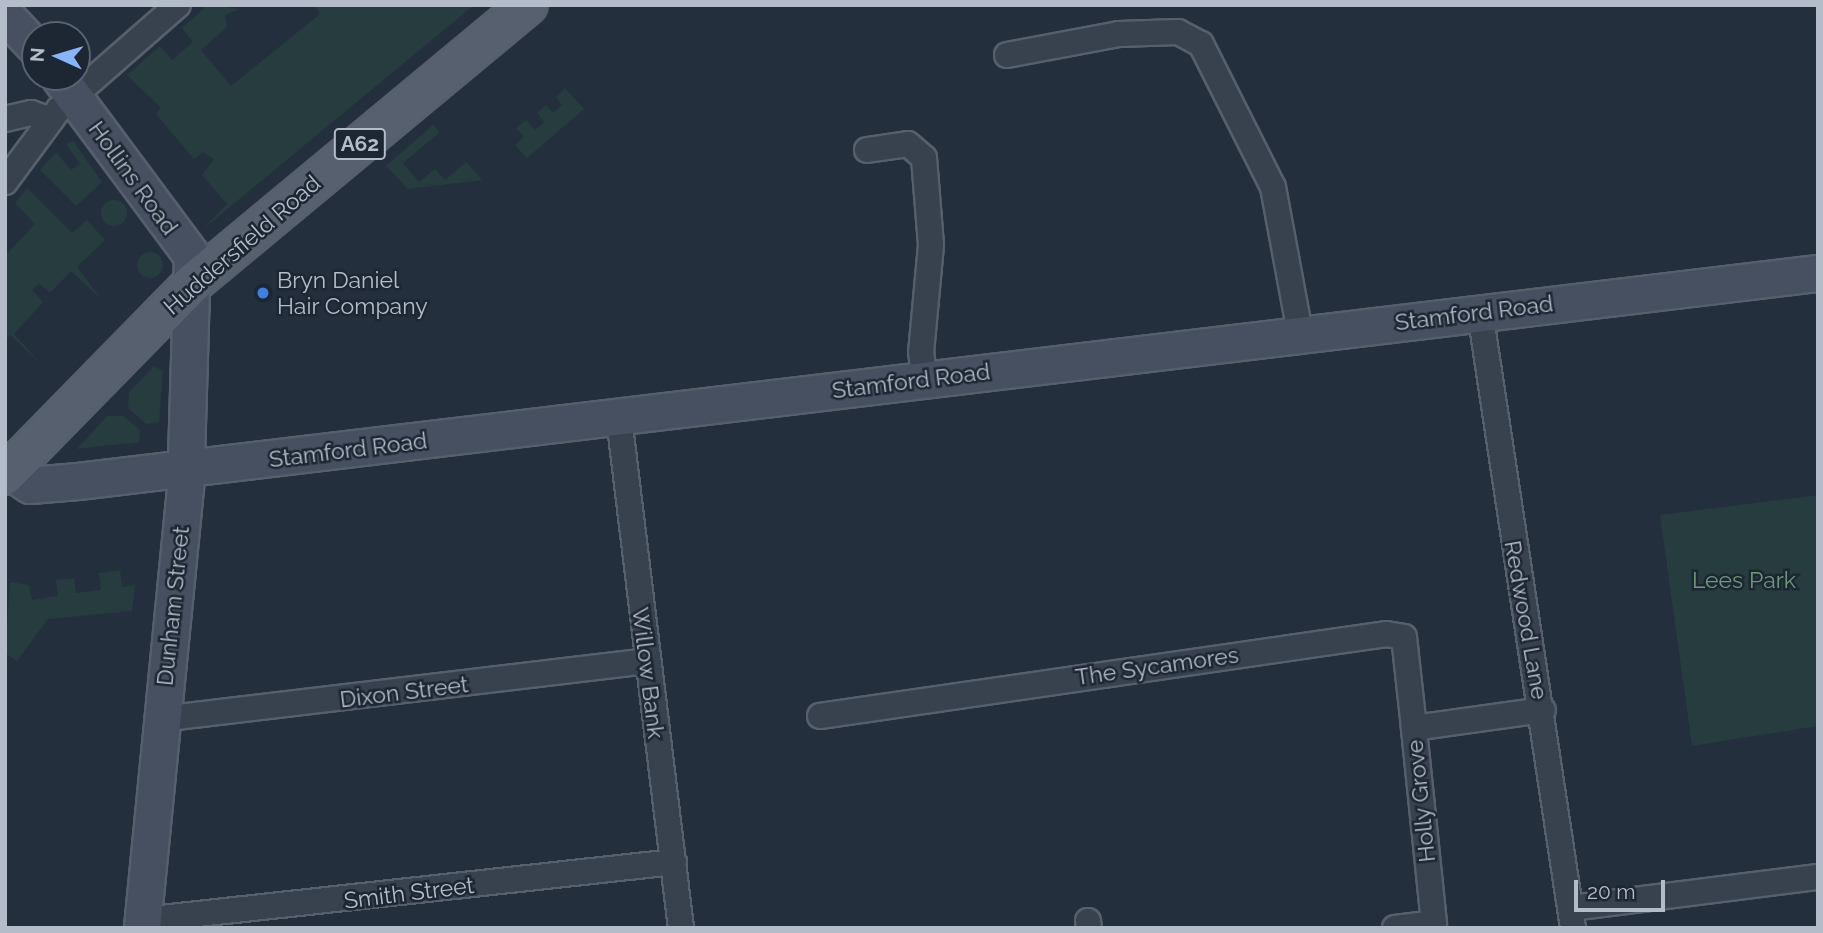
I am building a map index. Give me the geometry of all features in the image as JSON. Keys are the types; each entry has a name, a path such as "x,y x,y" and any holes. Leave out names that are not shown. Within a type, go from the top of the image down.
{"main road":[{"name":"Huddersfield Road","path":"7,473 193,283 528,5"}],"street":[{"path":"5,118 31,113 61,97 178,5"},
{"path":"5,15 21,32"},
{"path":"1007,55 1119,34 1178,32 1201,44 1273,187 1300,333"},
{"path":"5,182 61,97"},
{"name":"Hollins Road","path":"61,97 192,256 193,283"},
{"path":"867,150 908,144 924,158 931,245 921,352 925,380"},
{"name":"Stamford Road","path":"7,473 30,485 184,468 1818,273"},
{"name":"Dunham Street","path":"142,924 184,468 193,283"},
{"name":"Redwood Lane","path":"1480,312 1499,466 1543,710 1572,918"},
{"name":"Willow Bank","path":"619,418 646,661 681,928"},
{"name":"The Sycamores","path":"820,716 1386,634 1404,637 1414,727"},
{"name":"Dixon Street","path":"161,719 646,661"},
{"name":"Holly Grove","path":"1395,928 1434,923 1414,727 1543,710"},
{"name":"Smith Street","path":"142,924 674,862"},
{"path":"1572,918 1818,877"}],"green space":[{"path":"208,5 240,9 225,15 227,27 201,50 231,86 320,14 314,5 474,5 202,230 227,204 202,175 214,159 203,152 194,159 156,114 161,108 127,75 160,46 172,60 193,42 182,28"},
{"path":"565,88 584,109 527,158 515,145 524,137 516,128 526,120 535,130 544,122 537,113 546,105 553,113 562,105 556,97"},
{"path":"433,125 440,132 403,163 419,182 435,169 445,180 466,162 482,180 408,189 386,166"},
{"path":"73,141 102,182 76,206 40,170 56,152 71,170 80,164 66,144"},
{"path":"27,188 72,233 87,220 105,240 77,267 101,299 71,271 50,293 39,283 32,290 43,302 14,334 41,364 10,335 5,340 5,256 35,224 15,203"},
{"path":"114,200 123,204 127,213 123,222 114,226 105,222 101,213 105,204"},
{"path":"150,252 159,256 163,265 159,274 150,278 141,274 137,265 141,256"},
{"path":"154,366 163,371 159,422 146,424 128,408 129,392"},
{"path":"107,416 123,416 140,430 139,442 77,449"},
{"name":"Lees Park","path":"1818,495 1818,726 1692,746 1660,515"},
{"path":"120,570 122,587 135,585 132,611 48,619 17,661 5,653 10,582 29,585 32,600 58,596 56,580 74,578 76,593 101,590 99,573"}],"place":[{"name":"Bryn Daniel Hair Company","path":"263,293"}]}
